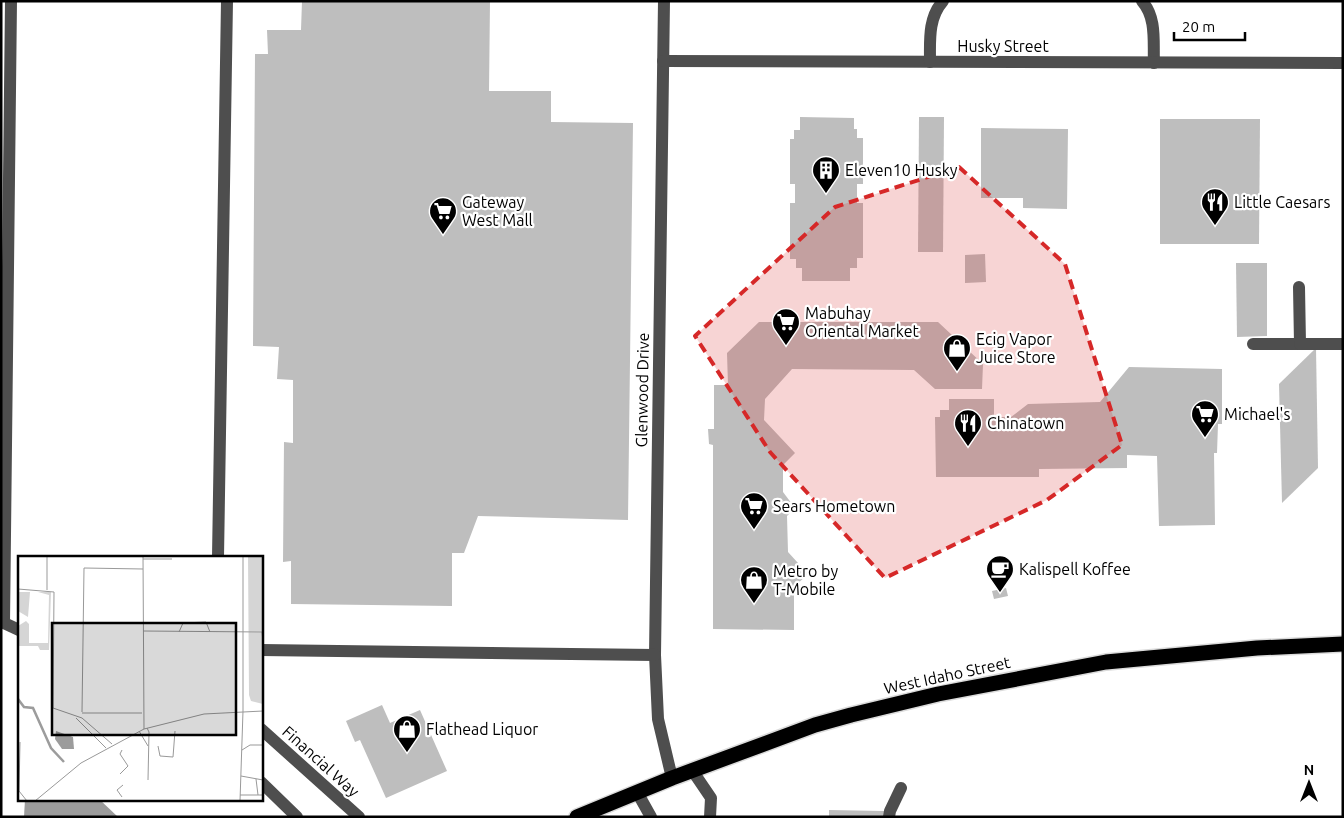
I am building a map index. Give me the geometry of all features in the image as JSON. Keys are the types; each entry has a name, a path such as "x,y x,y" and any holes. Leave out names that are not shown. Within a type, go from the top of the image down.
{"highway":[{"name":"West Idaho Street","path":"577,817 692,770 815,726 851,715 938,694 1106,662 1248,649 1343,644"}],"street":[{"path":"12,1 4,623 18,630"},
{"path":"218,556 227,1"},
{"name":"Glenwood Drive","path":"664,1 655,655 658,719 672,778"},
{"path":"930,62 932,20 936,9 943,1"},
{"path":"1142,1 1148,7 1153,18 1154,63"},
{"name":"Husky Street","path":"663,61 1343,63"},
{"path":"1299,287 1300,344"},
{"path":"1253,344 1343,344"},
{"path":"262,650 655,655"},
{"name":"Financial Way","path":"262,730 359,817"},
{"path":"692,770 711,798 710,817"},
{"path":"262,783 297,817"},
{"path":"890,817 890,811 901,788"},
{"path":"637,792 651,817"}],"highlighted area":[{"path":"959,167 1065,264 1122,445 1047,500 885,578 770,452 695,336 835,207"}],"shaded area":[{"path":"25,800 100,800 118,817 24,817"}],"building":[{"name":"Gateway West Mall","path":"302,1 490,1 489,91 551,91 551,122 633,123 628,520 478,516 464,553 452,553 452,606 291,604 291,561 283,562 284,442 293,443 293,380 277,379 279,347 253,346 255,54 268,54 267,30 301,30"},
{"name":"Eleven10 Husky","path":"800,117 854,118 854,129 857,129 857,138 863,138 863,184 857,184 857,203 863,203 863,258 857,258 857,268 850,268 850,281 802,281 802,268 796,268 796,259 790,259 790,203 795,203 795,184 790,184 790,139 794,139 794,130 800,130"},
{"path":"919,117 944,117 943,252 918,252"},
{"path":"1160,119 1260,119 1259,244 1160,244"},
{"path":"981,128 1068,129 1067,209 1023,208 1023,198 981,198"},
{"path":"985,254 986,282 965,283 965,255"},
{"path":"1236,263 1267,263 1267,336 1237,337"},
{"path":"759,322 938,322 983,364 982,389 935,389 914,370 792,369 765,399 764,420 795,453 783,465 783,492 795,508 787,516 788,552 808,574 794,587 794,630 713,629 713,445 709,444 708,429 714,429 714,385 728,385 727,353"},
{"path":"1316,348 1318,468 1282,503 1279,384"},
{"path":"1129,367 1222,369 1222,424 1218,424 1217,453 1214,453 1215,525 1159,526 1157,456 1127,455 1127,468 1039,469 1039,477 936,477 935,417 940,417 940,410 949,410 949,399 994,399 994,417 1011,417 1028,404 1100,402"},
{"path":"1006,588 1008,596 994,599 992,591"},
{"path":"382,705 390,723 420,710 447,771 386,798 360,740 355,742 346,721"},
{"path":"829,810 884,811 884,817 829,817"}],"place":[{"name":"Eleven10 Husky","path":"826,194"},
{"name":"Little Caesars","path":"1215,226"},
{"name":"Gateway West Mall","path":"443,235"},
{"name":"Mabuhay Oriental Market","path":"786,346"},
{"name":"Ecig Vapor Juice Store","path":"957,372"},
{"name":"Michael's","path":"1205,438"},
{"name":"Chinatown","path":"968,447"},
{"name":"Sears Hometown","path":"754,530"},
{"name":"Kalispell Koffee","path":"1000,593"},
{"name":"Metro by T-Mobile","path":"754,604"},
{"name":"Flathead Liquor","path":"407,753"}]}
